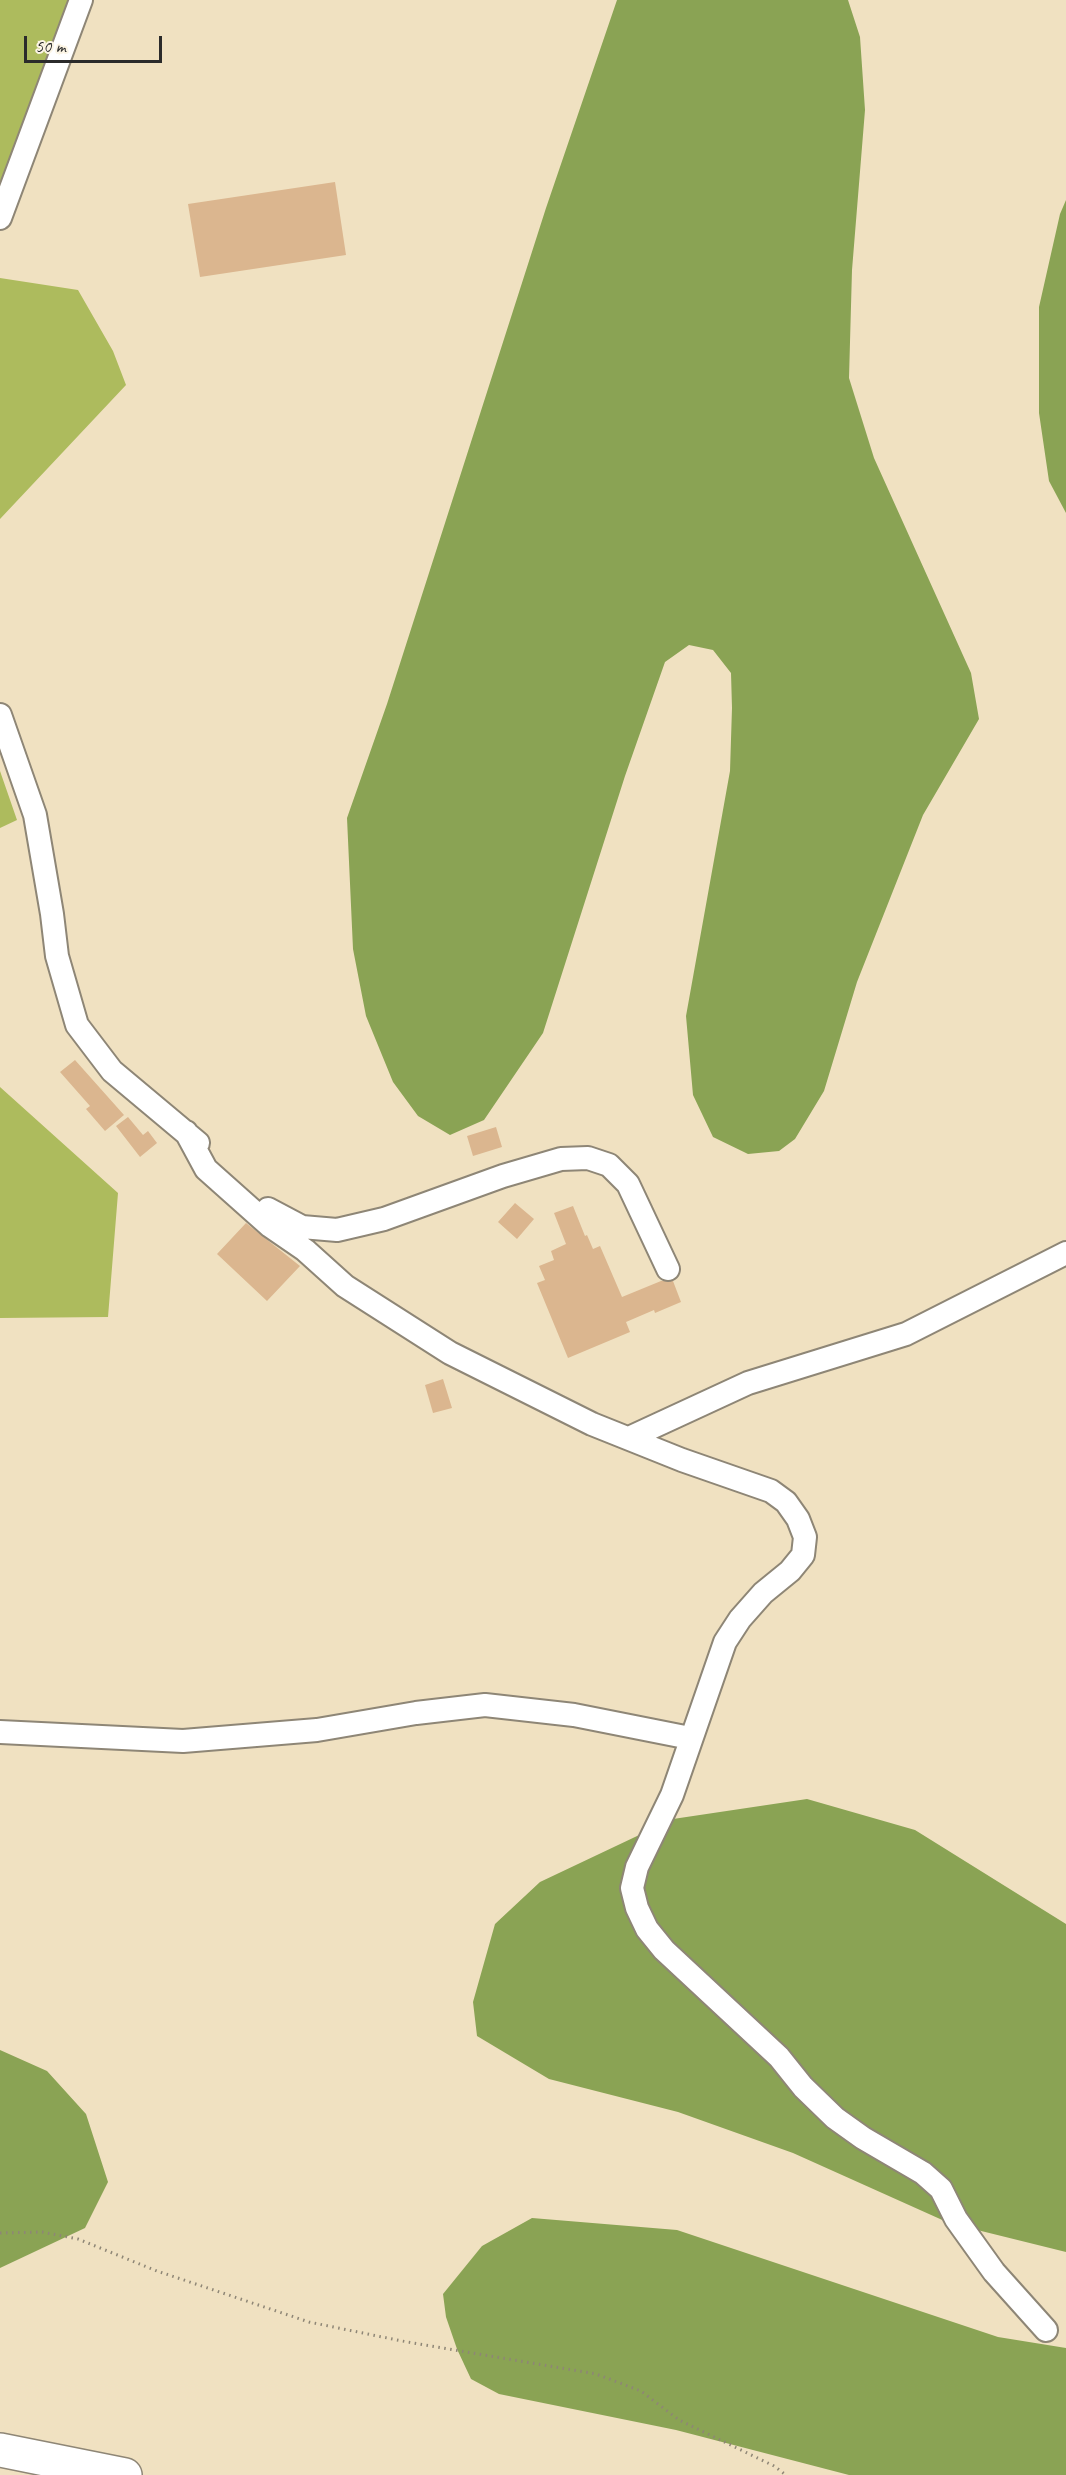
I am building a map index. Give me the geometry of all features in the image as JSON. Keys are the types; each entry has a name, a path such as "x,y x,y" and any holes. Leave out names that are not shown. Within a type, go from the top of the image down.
{"highway":[{"path":"0,2450 125,2475"}],"street":[{"path":"0,218 81,0"},
{"path":"0,715 34,815 52,914 57,956 77,1025 112,1071 186,1132 265,1207 302,1227 337,1230 384,1219 541,1164 561,1159 588,1158 609,1165 628,1184 668,1269"},
{"path":"186,1132 206,1170 270,1226 305,1250 345,1286 450,1353 592,1425 771,1491 786,1502 798,1519 806,1537 803,1555 790,1571 763,1593 740,1619 725,1642 672,1795 637,1867 632,1888 637,1908 647,1929 682,1969 779,2057 803,2087 835,2118 863,2138 923,2173 941,2188 956,2219 994,2272 1046,2330"},
{"path":"628,1438 748,1383 906,1334 1066,1253"},
{"path":"0,1732 183,1741 316,1730 416,1713 485,1705 574,1715 690,1738"}],"path":[{"path":"0,2233 42,2232 78,2239 157,2271 309,2322 402,2341 596,2374 641,2391 680,2420 774,2466 786,2475"}],"green space":[{"path":"0,0 81,0 0,218"},
{"path":"617,0 848,0 860,37 865,110 852,270 849,378 874,458 971,673 979,719 923,815 857,982 824,1091 795,1139 779,1151 748,1154 713,1137 693,1095 686,1016 730,771 731,673 713,650 689,645 665,662 625,776 543,1033 484,1120 450,1135 418,1116 393,1082 366,1016 353,949 347,818 387,704 546,208"},
{"path":"1066,200 1066,513 1049,481 1039,413 1039,307 1060,214"},
{"path":"0,278 78,290 113,351 126,385 0,519"},
{"path":"0,771 17,820 0,828"},
{"path":"0,1087 118,1193 108,1317 0,1318"},
{"path":"807,1799 915,1830 1066,1924 1066,2252 949,2223 793,2153 678,2112 549,2079 477,2036 473,2002 495,1924 540,1882 673,1819"},
{"path":"0,2050 47,2071 86,2114 108,2182 85,2228 0,2268"},
{"path":"532,2218 677,2230 998,2337 1066,2348 1066,2475 849,2475 676,2430 499,2394 471,2379 446,2317 443,2294 482,2246"}],"building":[{"path":"335,182 346,255 200,277 188,204"},
{"path":"75,1060 124,1115 105,1131 86,1109 90,1106 60,1072"},
{"path":"128,1117 143,1135 148,1131 157,1143 140,1157 116,1126"},
{"path":"496,1127 502,1147 473,1156 467,1136"},
{"path":"515,1203 534,1219 517,1239 498,1222"},
{"path":"573,1206 593,1249 600,1246 622,1297 661,1281 673,1281 681,1302 626,1322 630,1332 568,1358 537,1283 545,1280 539,1266 554,1260 551,1251 566,1244 554,1213"},
{"path":"246,1223 300,1266 267,1301 217,1254"},
{"path":"443,1379 452,1408 433,1413 425,1385"}]}
